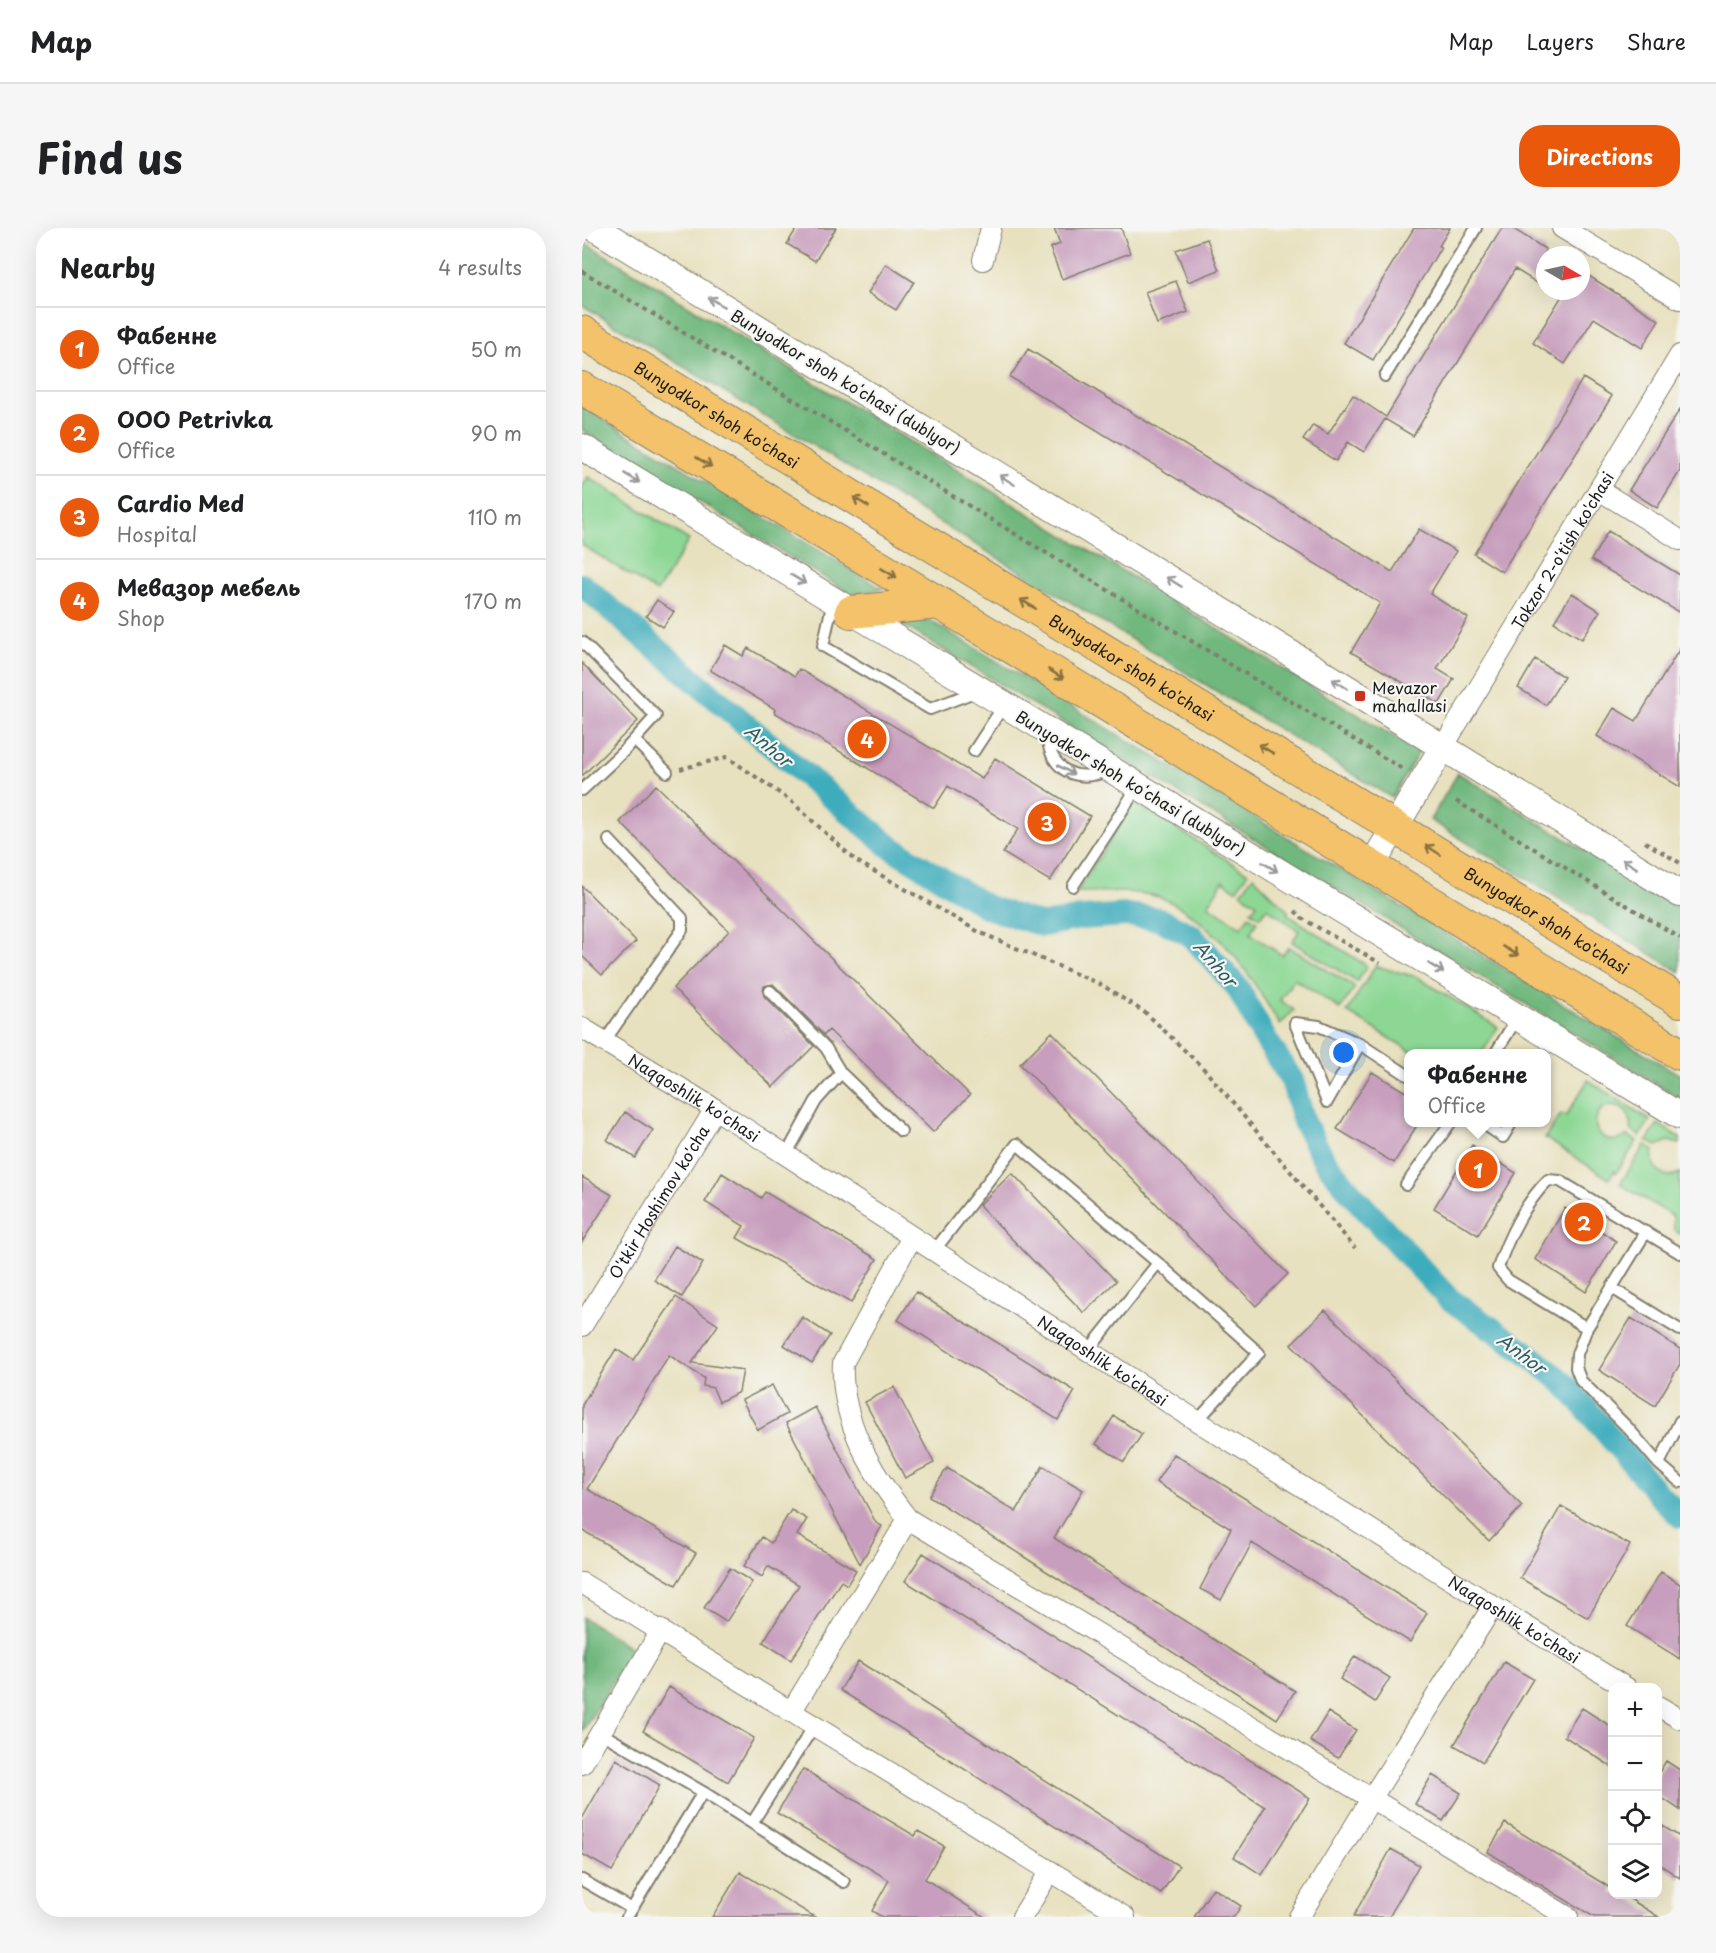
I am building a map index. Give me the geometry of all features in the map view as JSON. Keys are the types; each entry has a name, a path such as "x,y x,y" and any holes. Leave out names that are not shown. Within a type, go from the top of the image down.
{"main road":[{"name":"Bunyodkor shoh ko'chasi","path":"582,332 1680,1001"},
{"path":"582,388 1680,1054"},
{"path":"842,606 939,603"}],"street":[{"name":"Bunyodkor shoh koʻchasi (dublyor)","path":"595,228 1680,894"},
{"path":"983,260 991,228"},
{"path":"1562,228 1680,299"},
{"name":"Tokzor 2-o'tish ko'chasi","path":"1443,747 1680,355"},
{"name":"Bunyodkor shoh koʻchasi (dublyor)","path":"582,447 1680,1116"},
{"path":"1599,490 1680,540"},
{"path":"1372,866 1443,747"},
{"name":"Naqqoshlik ko'chasi","path":"582,1028 716,1109 1197,1421 1619,1683"},
{"name":"O'tkir Hoshimov ko'cha","path":"582,1326 716,1109"},
{"path":"912,1237 843,1363 842,1382 845,1401 870,1466 908,1519 1566,1916"},
{"path":"791,1712 908,1519"},
{"path":"582,1583 1125,1917"},
{"path":"1299,1917 1371,1798 1493,1606"},
{"path":"582,1764 661,1630"},
{"path":"1662,1708 1680,1719"},
{"path":"1022,1917 1050,1871"}],"lane":[{"path":"1385,376 1476,228"},
{"path":"842,606 822,646 930,709 979,690"},
{"path":"582,642 656,716 582,790"},
{"path":"974,750 1004,705"},
{"path":"634,740 667,772"},
{"path":"1073,886 1136,785"},
{"path":"604,1042 682,930 682,918 609,840"},
{"path":"770,991 826,1048 842,1073 901,1131"},
{"path":"1497,1049 1517,1017"},
{"path":"1360,1044 1327,1102 1295,1023 1319,1026 1360,1044 1404,1073"},
{"path":"786,1155 816,1101 842,1073"},
{"path":"1406,1185 1447,1127"},
{"path":"1488,1127 1503,1137 1509,1127"},
{"path":"934,1251 1017,1143 1259,1353 1197,1421"},
{"path":"1587,1328 1509,1280 1498,1268 1506,1242 1538,1190 1548,1180 1560,1181 1680,1253"},
{"path":"1646,1232 1587,1328 1577,1354 1576,1368 1581,1382 1628,1428 1659,1464 1680,1482"},
{"path":"1088,1351 1158,1263"},
{"path":"1612,1288 1680,1330"},
{"path":"1659,1464 1680,1421"},
{"path":"752,1823 814,1726"},
{"path":"601,1732 703,1792 844,1882"},
{"path":"582,1880 629,1913 703,1792"}],"path":[{"path":"582,271 1407,772"},
{"path":"667,772 728,757 791,801 855,860 979,932 1102,985 1147,1014 1204,1069 1355,1248"},
{"path":"1456,801 1680,938"}],"green space":[{"path":"582,241 1419,752 1392,798 582,305"},
{"path":"582,407 883,589 851,594 582,430"},
{"path":"588,477 689,540 657,592 582,545 582,487"},
{"path":"919,614 1680,1075 1680,1098 888,616"},
{"path":"1458,773 1680,909 1680,972 1430,820"},
{"path":"1134,802 1248,873 1236,890 1223,881 1208,905 1241,927 1249,916 1257,922 1250,933 1282,955 1289,947 1355,987 1340,1009 1294,979 1280,1000 1294,1010 1280,1025 1251,978 1232,953 1202,923 1178,906 1145,894 1077,892"},
{"path":"1253,876 1288,911 1288,915 1367,966 1357,982 1292,942 1299,931 1267,908 1260,917 1251,911 1257,904 1241,893"},
{"path":"1375,966 1417,977 1498,1027 1484,1049 1407,1049 1347,1012"},
{"path":"1588,1080 1650,1120 1640,1136 1630,1129 1629,1115 1620,1107 1608,1106 1598,1114 1596,1127 1603,1137 1615,1140 1627,1135 1637,1141 1616,1173 1614,1171 1609,1179 1545,1138 1561,1114 1566,1116"},
{"path":"1658,1124 1680,1138 1680,1144 1668,1141 1657,1146 1647,1141"},
{"path":"1645,1145 1654,1151 1654,1163 1659,1172 1668,1175 1680,1173 1680,1234 1674,1230 1673,1216 1620,1184"},
{"path":"582,1617 633,1649 582,1732"}],"building":[{"path":"797,228 836,228 815,261 787,244"},
{"path":"1054,228 1121,228 1130,253 1062,279 1050,248 1060,244"},
{"path":"1414,228 1450,228 1373,360 1344,343"},
{"path":"1502,228 1512,228 1540,246 1536,246 1536,282 1515,269 1413,436 1385,419 1364,452 1348,442 1336,461 1303,440 1313,425 1328,434 1353,395 1386,417"},
{"path":"1207,239 1219,270 1188,282 1176,250"},
{"path":"886,264 914,282 896,310 868,293"},
{"path":"1590,277 1659,320 1642,348 1594,318 1565,364 1533,343 1559,300 1590,300"},
{"path":"1176,281 1188,312 1157,324 1145,292"},
{"path":"1028,349 1392,572 1419,529 1456,551 1430,594 1468,618 1437,669 1454,679 1439,704 1351,652 1380,603 1010,377"},
{"path":"1583,378 1612,396 1502,572 1474,554"},
{"path":"1680,409 1680,471 1657,508 1629,490"},
{"path":"1608,531 1680,575 1680,613 1591,560"},
{"path":"1572,593 1600,611 1582,639 1554,622"},
{"path":"657,600 674,612 663,627 646,616"},
{"path":"725,645 743,656 748,648 795,676 799,669 982,779 995,758 1090,816 1050,881 1003,853 1018,829 948,786 934,808 774,712 775,709 710,670"},
{"path":"1680,648 1680,787 1597,736 1614,708 1636,721"},
{"path":"1535,659 1564,677 1546,705 1518,688"},
{"path":"582,663 638,721 582,776"},
{"path":"656,785 970,1095 933,1132 829,1030 824,1035 773,984 764,986 764,996 814,1046 773,1087 673,988 729,931 620,822"},
{"path":"582,886 636,941 602,975 582,956"},
{"path":"1052,1032 1288,1274 1256,1306 1020,1064"},
{"path":"1372,1072 1404,1091 1404,1127 1416,1127 1394,1163 1337,1129"},
{"path":"625,1112 653,1130 635,1158 607,1140"},
{"path":"1472,1145 1516,1173 1478,1235 1434,1208"},
{"path":"722,1173 761,1198 765,1192 877,1259 851,1303 737,1238 744,1226 705,1202"},
{"path":"1012,1173 1116,1281 1084,1313 979,1205"},
{"path":"582,1177 612,1195 582,1242"},
{"path":"1565,1208 1616,1241 1586,1292 1535,1259"},
{"path":"675,1246 703,1263 682,1297 654,1280"},
{"path":"916,1292 1075,1391 1058,1420 898,1320"},
{"path":"676,1297 718,1325 692,1363 743,1370 739,1392 719,1402 713,1388 703,1386 704,1378 669,1355 587,1489 696,1553 676,1585 582,1530 582,1405 616,1349 633,1360"},
{"path":"1325,1310 1522,1506 1489,1541 1291,1344"},
{"path":"802,1317 830,1335 812,1363 784,1345"},
{"path":"1631,1318 1680,1349 1680,1364 1655,1406 1599,1370"},
{"path":"772,1385 787,1414 758,1430 742,1400"},
{"path":"894,1387 934,1463 905,1478 865,1402"},
{"path":"815,1407 876,1523 882,1526 860,1564 786,1423"},
{"path":"1114,1416 1142,1434 1124,1462 1096,1444"},
{"path":"1174,1454 1427,1613 1410,1642 1252,1543 1221,1600 1200,1589 1231,1529 1156,1482"},
{"path":"1043,1466 1083,1490 1054,1538 1295,1691 1277,1719 929,1496 947,1468 1016,1512"},
{"path":"1561,1506 1630,1545 1588,1618 1520,1578"},
{"path":"791,1510 807,1519 797,1535 856,1570 847,1585 841,1581 791,1660 763,1642 799,1585 768,1566 762,1577 744,1566 762,1537 771,1543"},
{"path":"923,1553 1310,1798 1262,1875 1234,1857 1265,1807 905,1581"},
{"path":"730,1568 752,1582 726,1622 704,1608"},
{"path":"1661,1572 1680,1584 1680,1659 1627,1626"},
{"path":"1355,1656 1390,1678 1375,1702 1340,1679"},
{"path":"858,1661 1179,1866 1161,1894 840,1690"},
{"path":"1504,1662 1533,1679 1483,1762 1454,1745"},
{"path":"669,1687 754,1738 728,1782 643,1731"},
{"path":"1582,1708 1608,1724 1608,1764 1564,1736"},
{"path":"1328,1712 1356,1730 1338,1758 1310,1741"},
{"path":"616,1759 660,1785 612,1871 582,1854 582,1819"},
{"path":"1666,1761 1680,1770 1680,1810 1662,1798 1662,1768"},
{"path":"803,1769 915,1836 918,1831 944,1846 925,1879 985,1917 882,1917 872,1911 889,1880 777,1813"},
{"path":"1432,1775 1461,1793 1443,1821 1415,1804"},
{"path":"1505,1823 1608,1887 1608,1899 1630,1899 1659,1917 1594,1917 1488,1852"},
{"path":"1662,1826 1680,1837 1680,1878 1662,1866"},
{"path":"1391,1849 1419,1865 1389,1917 1353,1917"},
{"path":"740,1872 815,1917 712,1917"},
{"path":"1213,1888 1241,1906 1234,1917 1194,1917"}],"waterway":[{"name":"Anhor","path":"582,585 889,846 987,907 1043,925 1081,918 1126,915 1159,919 1191,935 1238,988 1263,1035 1292,1080 1304,1122 1324,1160 1358,1201 1448,1298 1528,1354 1566,1385 1660,1496 1680,1516"},
{"name":"Anhor","path":"714,696 717,692"}],"place":[{"name":"Mevazor mahallasi","path":"1360,696"},
{"name":"Мевазор мебель","path":"867,739"},
{"name":"Cardio Med","path":"1047,822"},
{"name":"Фабенне","path":"1478,1169"},
{"name":"ООО Petrivka","path":"1584,1222"}]}
